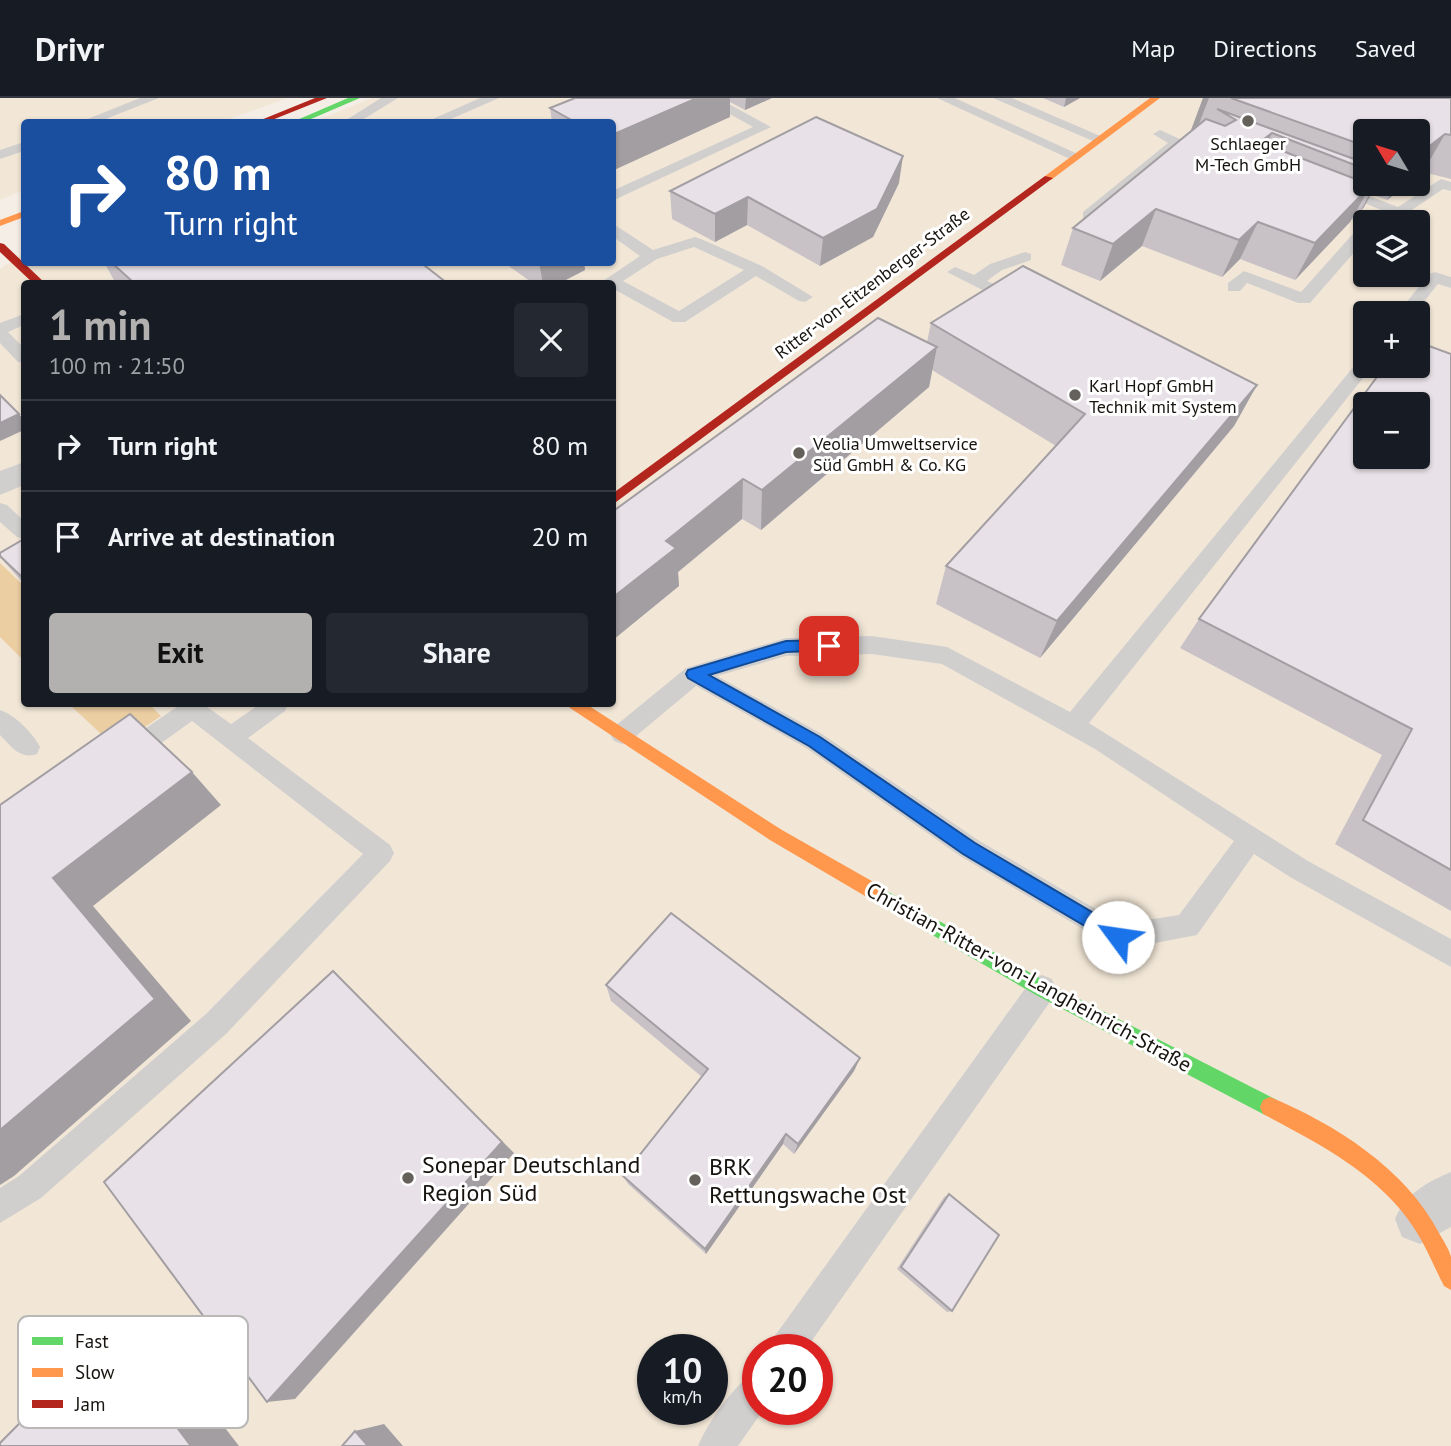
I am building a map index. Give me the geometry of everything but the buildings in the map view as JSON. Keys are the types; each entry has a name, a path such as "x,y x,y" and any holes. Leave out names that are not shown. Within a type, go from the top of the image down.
{"street":[{"path":"268,119 323,98"},
{"path":"304,119 356,98"},
{"name":"Ritter-von-Eitzenberger-Straße","path":"616,498 1098,138 1156,98"},
{"path":"0,223 21,215"},
{"path":"21,232 0,243 21,264"},
{"path":"23,266 37,280"},
{"path":"0,484 21,474"},
{"name":"Christian-Ritter-von-Langheinrich-Straße","path":"580,707 776,835 1042,989 1323,1135 1435,1208 1451,1279"}],"lane":[{"path":"95,119 152,98"},
{"path":"355,119 391,98"},
{"path":"440,119 492,98"},
{"path":"616,195 764,127 708,98"},
{"path":"944,98 1075,156"},
{"path":"1000,98 1098,138"},
{"path":"1160,134 1228,163"},
{"path":"1196,135 1222,145"},
{"path":"1078,224 1177,142"},
{"path":"0,155 21,147"},
{"path":"1324,184 1400,213 1441,183 1451,187"},
{"path":"1305,195 1353,215"},
{"path":"616,231 651,256"},
{"path":"611,280 651,256 695,242 756,269 805,297"},
{"path":"1234,287 1244,276 1304,299 1353,244"},
{"path":"976,281 996,267 1025,257"},
{"path":"616,286 679,318 756,269"},
{"path":"955,272 1036,309"},
{"path":"1416,301 1435,277 1451,283"},
{"path":"21,320 0,331 21,355"},
{"path":"1073,725 1354,378"},
{"path":"0,510 21,529"},
{"path":"622,734 694,674 786,646 872,645 947,656 1073,725 1299,869 1451,954"},
{"path":"694,674 814,741 969,848 1118,937 1187,926 1251,838"},
{"path":"230,738 273,707"},
{"path":"0,1207 30,1188 216,1024 381,853 192,708 102,772"},
{"path":"0,720 28,747"},
{"path":"797,1334 1042,989"},
{"path":"716,1446 742,1410"}],"shaded area":[{"path":"0,98 288,98 229,119 21,119 21,191 0,200"},
{"path":"372,98 1451,98 1451,1446 0,1446 0,269 21,255 21,266 616,266 616,119 320,119"},
{"path":"0,563 21,583 21,658 0,637"},
{"path":"72,707 152,707 161,716 115,747"}],"traffic: fast":[{"path":"304,119 356,98"},
{"path":"871,890 1042,989 1270,1107"}],"traffic: slow":[{"path":"1048,178 1156,98"},
{"path":"0,223 21,215"},
{"path":"580,707 776,835 871,890"},
{"path":"1270,1107 1332,1141 1391,1185 1421,1221 1451,1279"}],"traffic: jam":[{"path":"268,119 323,98"},
{"path":"616,498 1048,178"},
{"path":"0,246 21,265"},
{"path":"22,266 37,280"}],"place":[{"name":"Schlaeger M-Tech GmbH","path":"1248,121"},
{"name":"Karl Hopf GmbH Technik mit System","path":"1075,395"},
{"name":"Veolia Umweltservice Süd GmbH & Co. KG","path":"799,453"},
{"name":"Sonepar Deutschland Region Süd","path":"408,1178"},
{"name":"BRK Rettungswache Ost","path":"695,1180"}],"route":[{"path":"829,646 786,646 694,674 814,741 969,848 1118,937"}]}
